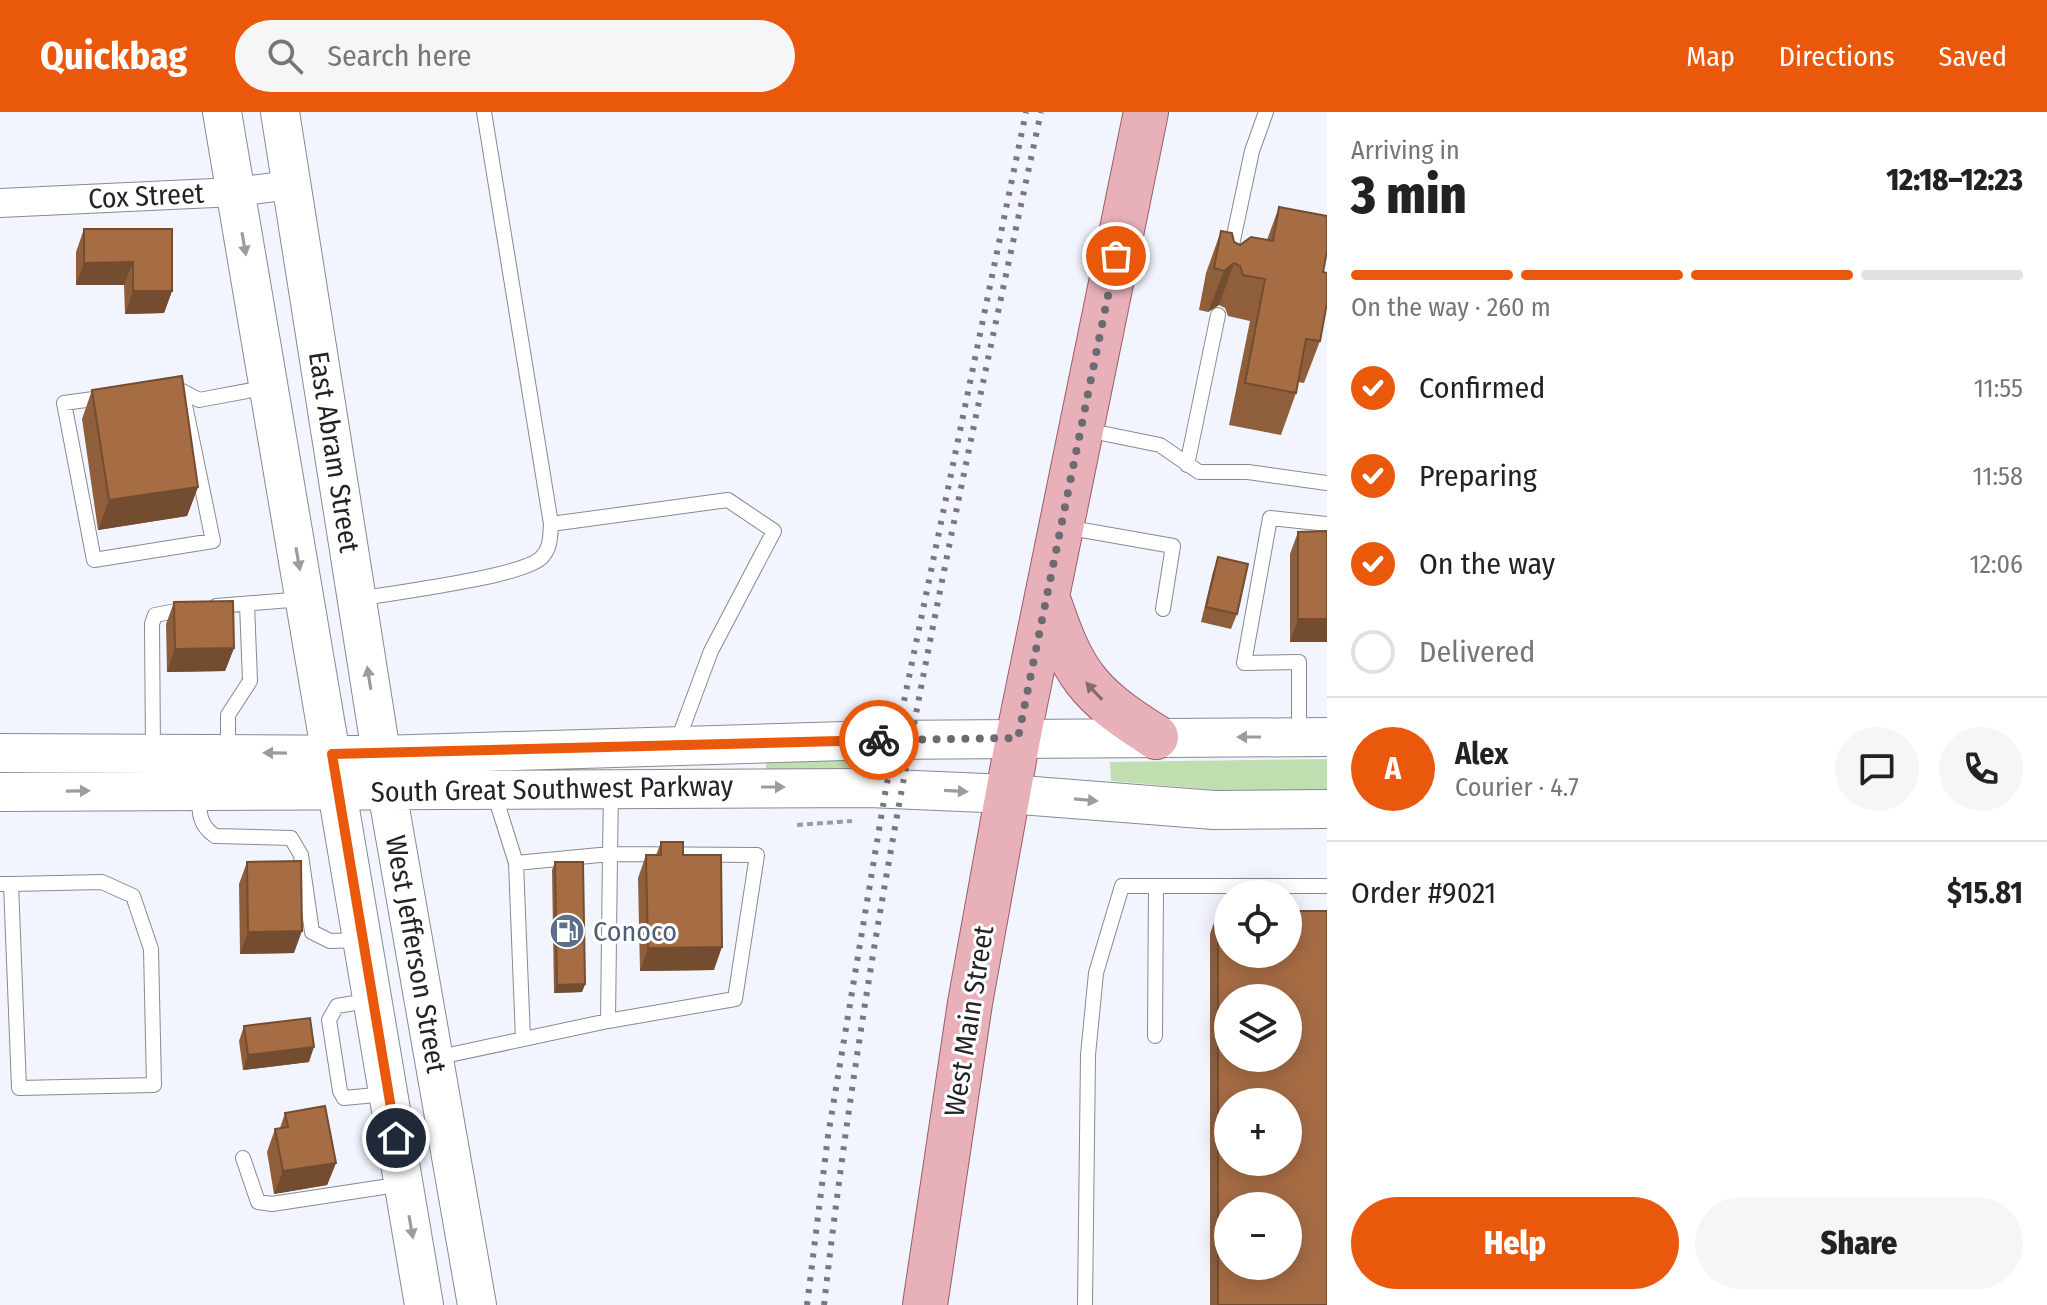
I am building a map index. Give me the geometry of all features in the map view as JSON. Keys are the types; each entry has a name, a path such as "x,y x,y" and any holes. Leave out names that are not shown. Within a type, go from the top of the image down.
{"main road":[{"name":"East Abram Street","path":"222,112 335,772"},
{"name":"East Abram Street","path":"280,112 384,773"},
{"name":"West Main Street","path":"925,1305 970,1003 1018,738 1146,112"},
{"path":"1047,596 1064,646 1084,680 1109,707 1156,737"},
{"name":"South Great Southwest Parkway","path":"0,792 199,790 335,772 384,773 676,745 1018,738 1313,737"},
{"name":"South Great Southwest Parkway","path":"0,753 228,752 335,772"},
{"name":"West Jefferson Street","path":"335,772 424,1305"},
{"name":"South Great Southwest Parkway","path":"384,773 493,789 611,786 869,788 1008,794 1214,810 1327,809"},
{"name":"West Jefferson Street","path":"384,773 477,1305"},
{"path":"391,1105 444,1109"}],"street":[{"name":"Cox Street","path":"0,203 235,192 292,185"}],"lane":[{"path":"357,599 512,570 539,560 550,546 551,524 484,112"},
{"path":"1226,277 1252,151 1266,112"},
{"path":"1187,465 1218,315"},
{"path":"154,393 182,391 199,400 269,387"},
{"path":"126,396 64,403 94,560 213,541 182,391"},
{"path":"1081,429 1160,445 1199,472 1248,472 1327,483"},
{"path":"551,524 728,500 774,531 711,651 676,745"},
{"path":"1313,737 1299,662 1244,663 1270,518 1327,524"},
{"path":"1061,526 1173,546 1163,609"},
{"path":"153,753 152,624 155,615 163,611 305,599"},
{"path":"228,752 228,715 250,681 247,604"},
{"path":"608,1021 611,786"},
{"path":"493,789 516,863 523,1039"},
{"path":"199,790 200,818 205,829 215,836 285,837 297,845 312,932 330,941 363,940"},
{"path":"435,1059 608,1021 735,999 757,855 610,854 516,863"},
{"path":"102,882 133,896 151,949 154,1085 19,1088 6,884 102,882"},
{"path":"1085,1305 1088,1055 1096,973 1122,886 1327,886"},
{"path":"1155,1036 1156,886"},
{"path":"243,1158 258,1202 272,1204 404,1184"}],"green space":[{"path":"868,754 865,769 766,769 766,761"},
{"path":"1327,759 1327,793 1252,793 1111,781 1110,762"}],"building":[{"path":"1279,207 1327,216 1327,251 1323,272 1327,273 1327,303 1320,341 1306,339 1296,393 1245,383 1265,279 1243,275 1240,266 1234,263 1224,271 1214,268 1221,231 1232,233 1234,242 1240,245 1251,237 1273,241"},
{"path":"84,229 172,229 172,291 133,291 133,262 84,263"},
{"path":"182,376 198,487 109,500 92,390"},
{"path":"1327,531 1327,619 1298,619 1298,532"},
{"path":"1218,557 1248,564 1237,614 1206,607"},
{"path":"233,601 234,648 175,649 174,602"},
{"path":"661,842 683,842 683,855 721,855 722,947 648,948 646,855 661,855"},
{"path":"301,861 302,931 248,932 247,862"},
{"name":"Conoco","path":"555,862 583,862 585,984 557,985"},
{"path":"1302,911 1327,911 1327,1305 1218,1305 1218,1280 1302,1280 1302,1192 1218,1192 1218,1176 1302,1176 1302,1088 1218,1088 1218,1072 1302,1072 1302,984 1218,984 1218,968 1302,968"},
{"path":"310,1018 314,1047 248,1055 244,1026"},
{"path":"325,1106 336,1163 283,1171 275,1129 288,1127 285,1113"}],"railway":[{"path":"807,1305 828,1136 886,788 1026,112"},
{"path":"824,1305 843,1155 890,855 947,557 1041,112"}],"way so far":[{"path":"879,740 1018,738 1116,256"}],"place":[{"name":"Conoco","path":"567,931"}],"route":[{"path":"396,1138 332,754 879,740"}]}
